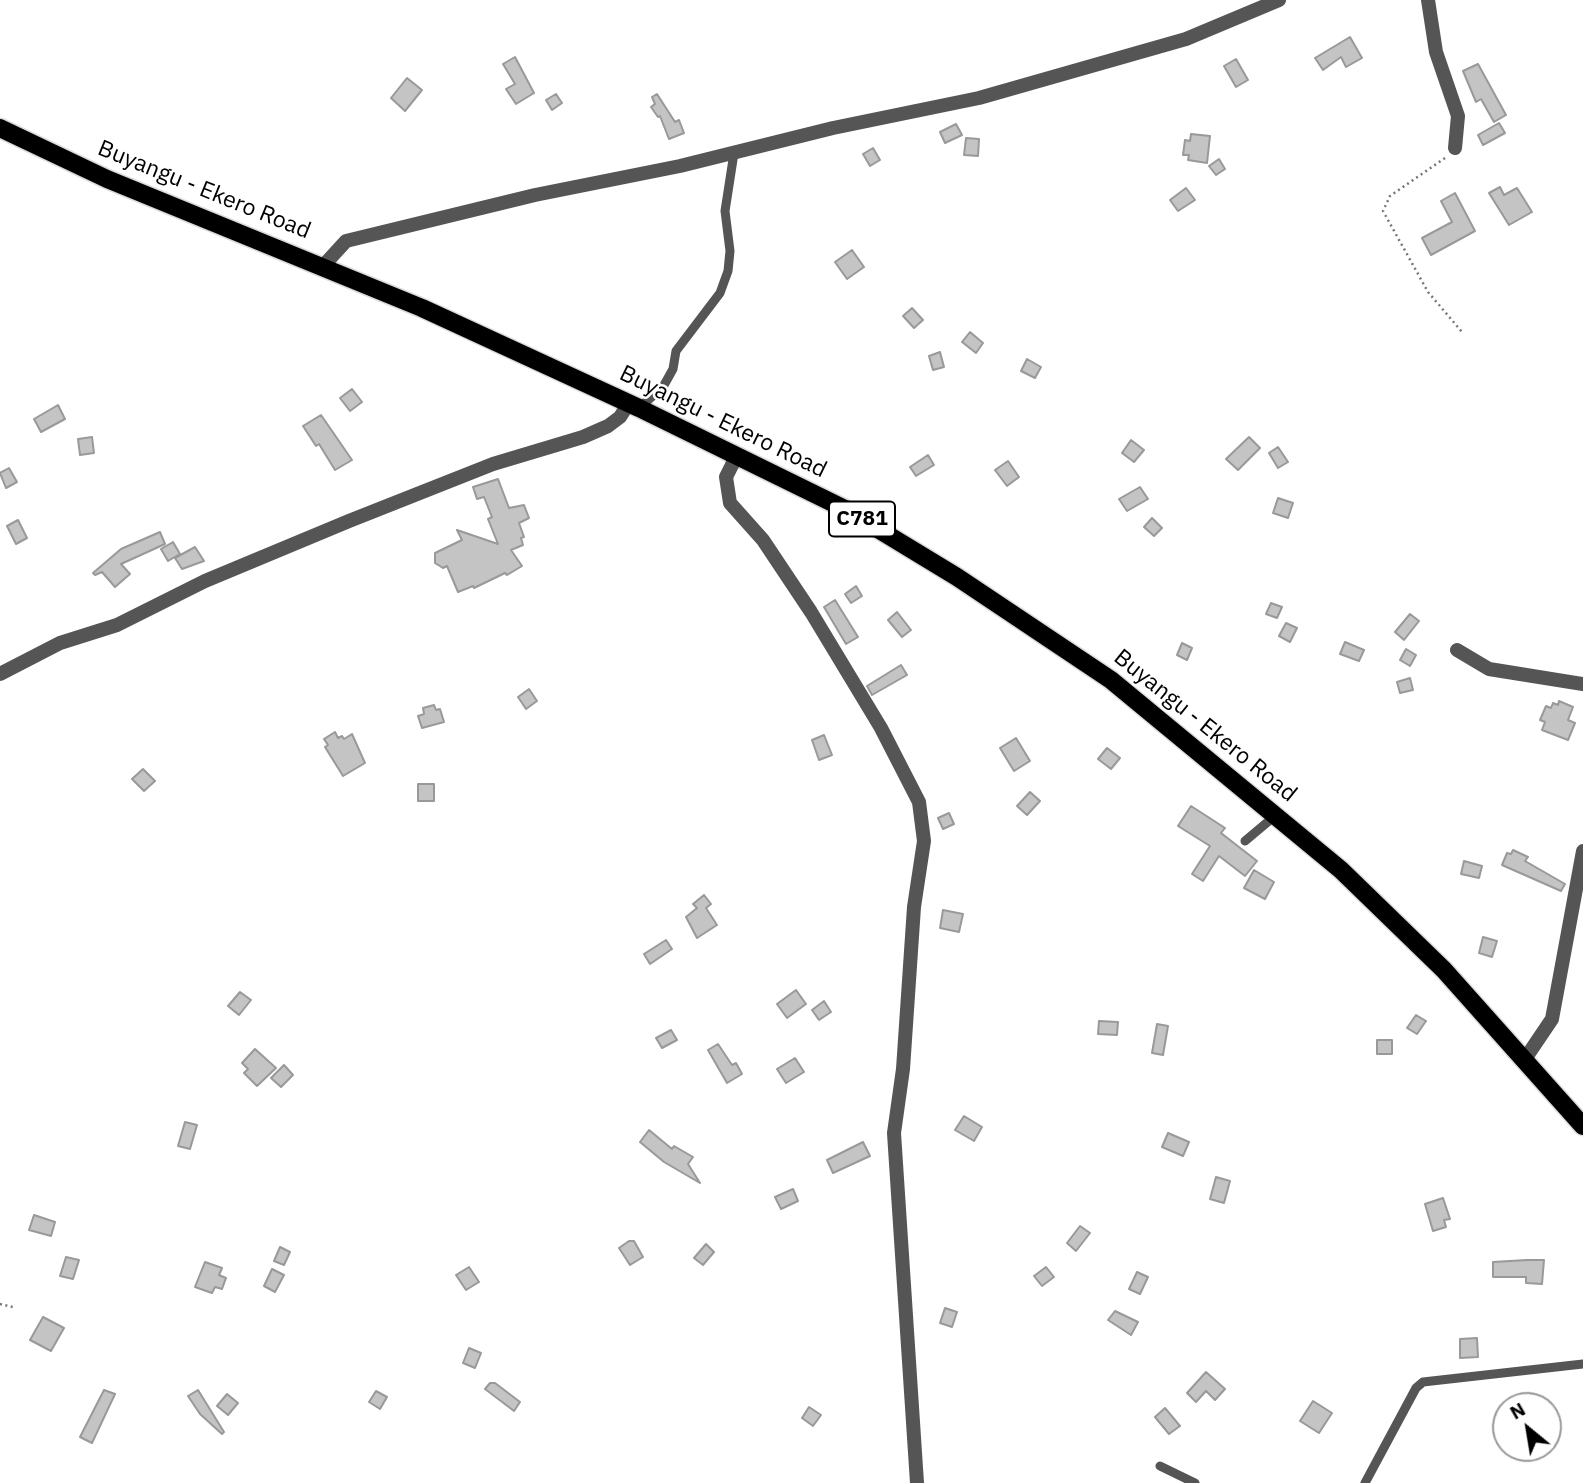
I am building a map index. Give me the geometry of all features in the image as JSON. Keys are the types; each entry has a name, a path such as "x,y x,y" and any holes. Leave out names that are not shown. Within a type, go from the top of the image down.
{"main road":[{"name":"Buyangu - Ekero Road","path":"0,128 107,179 324,265 634,405 845,509 1024,620 1111,680 1276,815 1409,935 1525,1059 1583,1126"}],"street":[{"path":"324,265 346,241 547,192 979,98 1079,72 1186,39 1279,0"},
{"path":"1428,0 1436,52 1458,116 1455,148"},
{"path":"0,674 60,643 117,625 205,581 349,521 493,464 583,437 608,426 634,405"},
{"path":"737,455 726,478 730,503 764,540 811,612 881,729 919,802 924,841 914,907 903,1069 894,1133 917,1483"},
{"path":"1457,650 1489,668 1583,684"},
{"path":"1525,1059 1552,1020 1583,851"}],"lane":[{"path":"634,405 663,387 673,369 676,351 720,292 728,271 730,251 725,211 734,153"},
{"path":"1245,841 1276,815"},
{"path":"1366,1483 1416,1388 1423,1382 1583,1364"},
{"path":"1160,1466 1195,1483"}],"path":[{"path":"1455,148 1434,168 1390,196 1384,211 1428,292 1462,331"},
{"path":"0,1304 13,1307"}],"building":[{"path":"1350,37 1362,58 1346,67 1341,57 1323,70 1315,58"},
{"path":"515,57 534,93 516,104 506,89 515,84 503,64"},
{"path":"1236,59 1248,80 1236,87 1224,66"},
{"path":"1478,64 1506,115 1494,122 1481,99 1476,102 1463,71"},
{"path":"407,78 422,90 405,111 391,98"},
{"path":"556,94 562,103 552,110 546,100"},
{"path":"657,94 675,122 679,120 684,133 669,139 660,116 658,117 651,107 655,104 652,97"},
{"path":"1499,123 1505,133 1483,145 1478,135"},
{"path":"956,124 962,135 945,143 940,132"},
{"path":"1191,134 1210,136 1207,163 1188,160 1189,155 1183,155 1185,140 1190,141"},
{"path":"966,138 979,139 978,156 964,155"},
{"path":"873,148 880,160 870,166 863,154"},
{"path":"1219,159 1225,169 1216,175 1209,166"},
{"path":"1500,187 1504,195 1517,188 1532,212 1509,225 1489,193"},
{"path":"1186,188 1195,200 1178,211 1170,200"},
{"path":"1455,193 1475,231 1431,255 1422,238 1452,222 1441,201"},
{"path":"852,250 864,267 847,279 835,262"},
{"path":"912,308 923,320 914,328 903,316"},
{"path":"970,332 983,343 976,353 962,342"},
{"path":"940,352 944,367 933,370 929,356"},
{"path":"1027,359 1041,367 1035,378 1021,371"},
{"path":"352,389 362,402 350,411 340,398"},
{"path":"58,405 65,419 41,432 34,419"},
{"path":"321,415 352,460 335,470 319,444 316,446 303,426"},
{"path":"92,437 94,453 80,455 78,439"},
{"path":"1249,437 1260,448 1238,470 1226,459"},
{"path":"1131,440 1144,450 1134,462 1122,453"},
{"path":"1278,447 1288,462 1278,468 1269,453"},
{"path":"928,455 934,465 916,476 910,467"},
{"path":"1008,461 1019,477 1007,486 995,470"},
{"path":"9,468 17,482 6,488 0,473"},
{"path":"498,479 509,508 524,505 529,518 519,523 524,537 521,538 523,545 511,550 522,566 507,575 505,573 474,588 473,586 458,592 447,566 443,568 435,563 435,553 462,540 457,530 498,544 488,519 492,517 484,497 477,499 473,487"},
{"path":"1140,487 1148,499 1127,511 1119,499"},
{"path":"1278,498 1293,503 1288,518 1273,513"},
{"path":"1152,518 1162,528 1154,536 1144,527"},
{"path":"18,520 27,538 16,544 7,526"},
{"path":"160,532 165,544 121,564 130,574 115,587 102,572 95,575 93,573 121,549"},
{"path":"173,542 180,554 168,561 161,549"},
{"path":"195,547 204,561 182,569 175,558"},
{"path":"856,586 862,596 851,603 845,594"},
{"path":"835,600 858,637 846,644 824,607"},
{"path":"1271,603 1282,607 1277,618 1266,614"},
{"path":"897,612 911,630 902,637 888,620"},
{"path":"1410,614 1419,621 1404,640 1395,632"},
{"path":"1286,623 1297,628 1290,642 1279,636"},
{"path":"1345,642 1364,650 1359,661 1340,654"},
{"path":"1182,643 1192,648 1187,660 1177,655"},
{"path":"1406,649 1416,655 1410,666 1400,660"},
{"path":"901,665 907,675 872,695 867,686"},
{"path":"1410,678 1413,690 1400,693 1397,682"},
{"path":"529,689 537,701 526,709 518,697"},
{"path":"1559,701 1573,707 1568,720 1575,723 1568,740 1542,730 1545,722 1540,720 1546,706 1551,708 1553,703 1558,705"},
{"path":"434,705 436,710 440,709 444,722 422,728 418,716 424,714 423,708"},
{"path":"335,732 338,738 342,736 344,739 352,734 365,763 343,776 325,747 328,745 324,739"},
{"path":"824,735 832,755 819,760 812,740"},
{"path":"1016,738 1030,761 1014,771 1000,748"},
{"path":"1107,748 1120,758 1111,769 1098,759"},
{"path":"143,769 155,781 144,791 132,779"},
{"path":"418,784 434,784 434,801 418,801"},
{"path":"1030,792 1040,801 1027,815 1017,806"},
{"path":"1191,806 1225,828 1221,833 1257,861 1245,876 1219,856 1203,881 1192,874 1210,846 1178,826"},
{"path":"949,813 954,824 943,829 938,818"},
{"path":"1513,850 1528,857 1525,861 1565,884 1561,891 1502,865 1507,853 1511,854"},
{"path":"1464,861 1482,866 1479,878 1461,874"},
{"path":"1254,870 1274,882 1265,899 1244,888"},
{"path":"704,895 711,904 706,908 717,925 697,938 686,917 697,908 693,904"},
{"path":"943,910 963,914 959,932 940,928"},
{"path":"1483,937 1497,941 1492,957 1479,953"},
{"path":"666,940 672,949 650,964 644,954"},
{"path":"796,990 806,1004 787,1018 777,1004"},
{"path":"240,992 251,1000 239,1015 228,1006"},
{"path":"824,1001 831,1012 819,1020 812,1010"},
{"path":"1416,1015 1426,1021 1417,1034 1407,1028"},
{"path":"1099,1021 1118,1022 1117,1035 1098,1034"},
{"path":"1157,1024 1168,1026 1163,1055 1152,1053"},
{"path":"671,1030 677,1040 662,1048 656,1038"},
{"path":"1377,1040 1392,1040 1392,1054 1377,1054"},
{"path":"718,1044 732,1065 736,1063 742,1074 727,1083 708,1050"},
{"path":"255,1049 276,1068 257,1086 244,1073 248,1069 242,1063"},
{"path":"795,1058 804,1072 786,1083 777,1069"},
{"path":"284,1065 293,1075 281,1087 271,1078"},
{"path":"964,1116 982,1127 974,1141 955,1130"},
{"path":"185,1122 197,1125 190,1149 178,1146"},
{"path":"649,1130 672,1149 674,1146 693,1157 688,1164 700,1183 664,1162 640,1142"},
{"path":"1168,1133 1189,1142 1183,1156 1162,1147"},
{"path":"863,1142 870,1156 833,1173 827,1160"},
{"path":"1216,1177 1230,1181 1224,1203 1210,1199"},
{"path":"793,1189 798,1201 781,1209 775,1197"},
{"path":"1443,1198 1450,1219 1444,1220 1446,1227 1433,1231 1425,1204"},
{"path":"34,1215 55,1222 51,1236 29,1230"},
{"path":"1080,1226 1090,1233 1076,1251 1067,1243"},
{"path":"629,1241 634,1241 643,1257 630,1265 619,1248"},
{"path":"706,1244 714,1252 703,1265 694,1258"},
{"path":"280,1247 290,1252 284,1265 274,1261"},
{"path":"66,1257 79,1260 73,1279 60,1276"},
{"path":"1544,1260 1542,1284 1526,1283 1526,1277 1493,1277 1493,1262"},
{"path":"205,1262 222,1268 219,1275 226,1278 222,1289 215,1287 212,1293 195,1287"},
{"path":"469,1267 479,1282 466,1290 456,1275"},
{"path":"1046,1267 1054,1277 1042,1286 1034,1276"},
{"path":"272,1269 284,1275 275,1292 264,1286"},
{"path":"1137,1272 1148,1277 1140,1294 1129,1289"},
{"path":"945,1308 957,1312 952,1327 940,1323"},
{"path":"1115,1311 1138,1322 1131,1335 1108,1320"},
{"path":"43,1317 64,1328 51,1351 30,1340"},
{"path":"1477,1338 1478,1357 1460,1358 1460,1339"},
{"path":"469,1348 481,1353 475,1368 463,1363"},
{"path":"1206,1372 1225,1389 1215,1400 1206,1391 1196,1402 1187,1393"},
{"path":"490,1383 495,1383 520,1402 514,1411 485,1389"},
{"path":"104,1390 115,1394 92,1443 80,1437"},
{"path":"198,1390 224,1432 222,1434 200,1414 188,1396"},
{"path":"376,1391 387,1397 380,1409 369,1402"},
{"path":"227,1394 238,1403 228,1415 217,1406"},
{"path":"1313,1401 1332,1413 1319,1433 1300,1421"},
{"path":"809,1407 821,1415 813,1426 802,1418"},
{"path":"1165,1408 1180,1426 1169,1434 1155,1417"}]}
